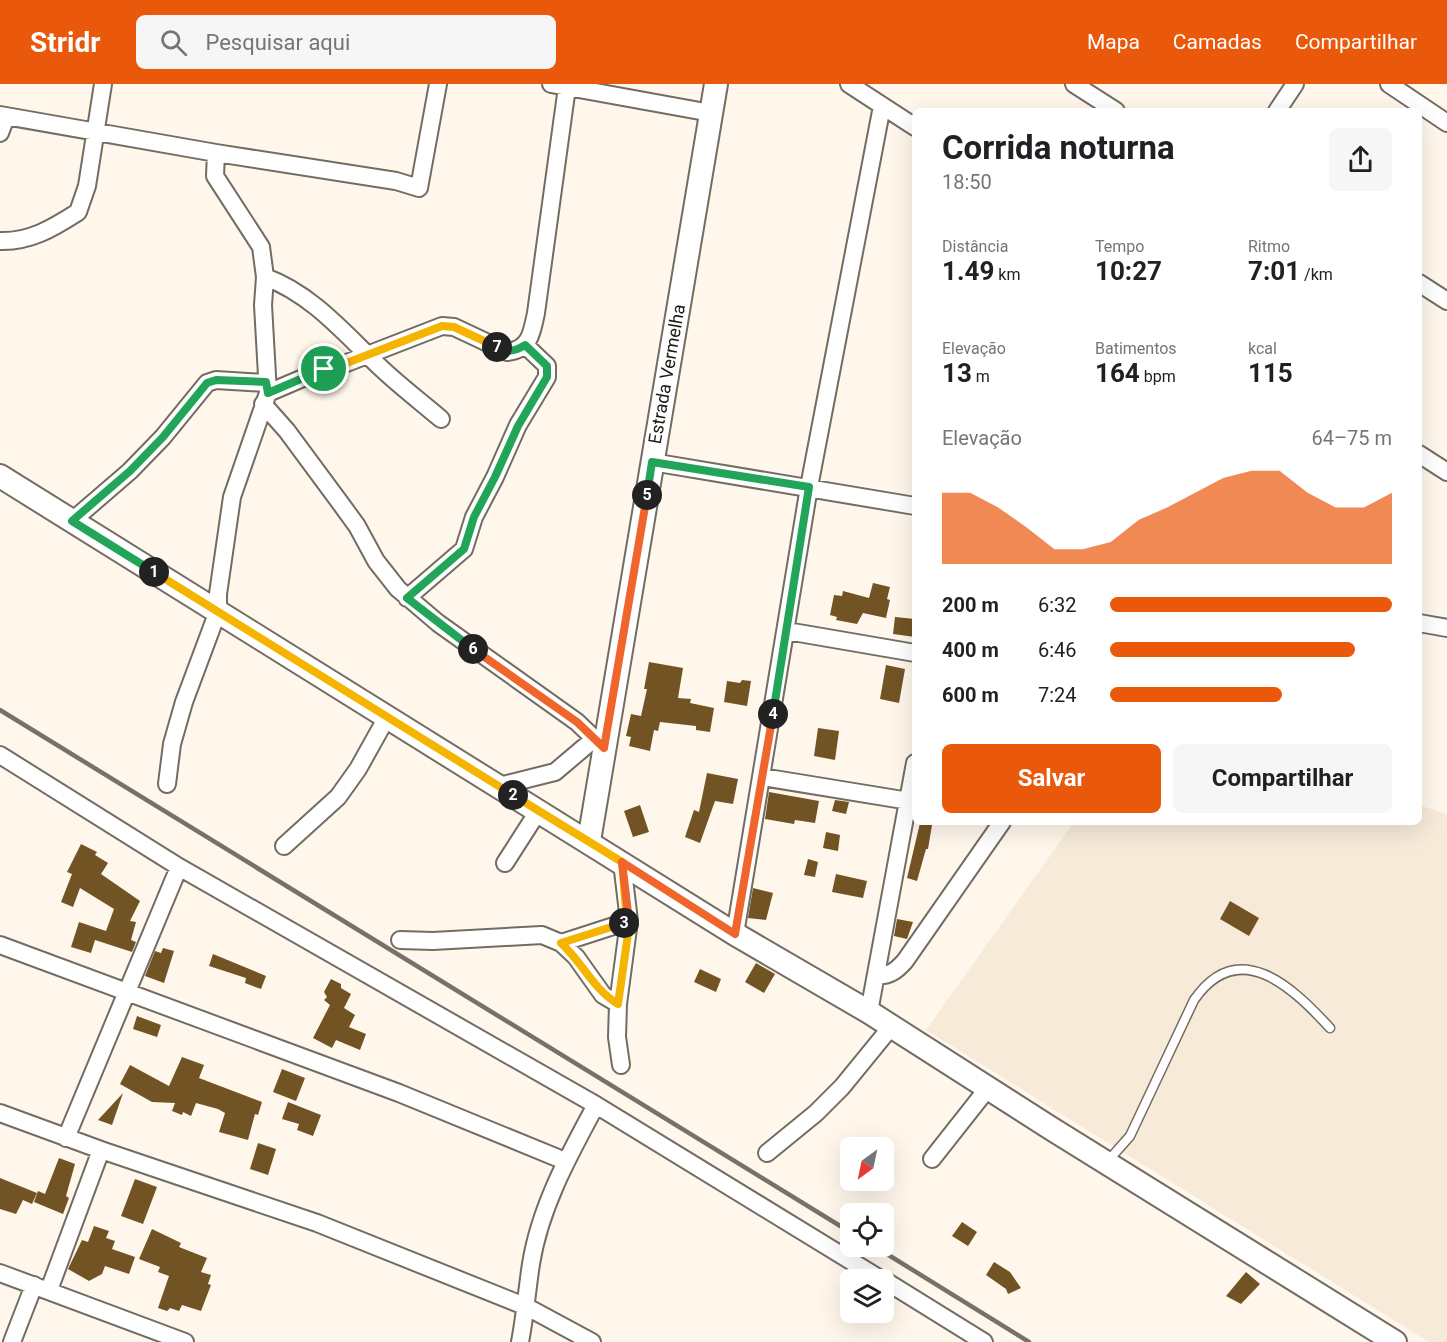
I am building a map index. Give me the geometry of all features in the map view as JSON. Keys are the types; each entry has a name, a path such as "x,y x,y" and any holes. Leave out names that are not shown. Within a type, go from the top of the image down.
{"street":[{"path":"0,241 12,242 31,238 78,212 87,186 103,84"},
{"path":"0,133 3,116 396,181 419,188 438,84"},
{"name":"Estrada Vermelha","path":"589,841 599,744 652,462 716,84"},
{"path":"849,84 912,125"},
{"path":"1074,84 1111,108"},
{"path":"1279,108 1295,84"},
{"path":"1389,84 1447,123"},
{"path":"72,521 130,471 163,437 207,383 216,380 266,393 442,326 454,327 507,352 525,345 529,340 536,313 559,86 711,113"},
{"path":"735,934 787,631 809,487 882,106"},
{"path":"167,784 172,744 184,702 218,611 218,594 232,496 266,393 263,305 265,277 261,247 215,176 216,153"},
{"path":"265,277 297,292 330,318 441,419"},
{"path":"1422,285 1447,301"},
{"path":"407,598 464,549 474,517 518,426 547,377 547,366 525,345"},
{"path":"266,393 304,453 357,526 376,561 407,598 484,657 577,722 599,744 555,772 499,786"},
{"path":"1422,456 1447,472"},
{"path":"652,462 912,505"},
{"path":"0,476 735,934 869,1012 988,1089 1395,1342"},
{"path":"1422,624 1447,628"},
{"path":"787,631 912,652"},
{"path":"284,846 338,797 358,770 387,717"},
{"path":"0,755 179,867 596,1105 865,1269"},
{"path":"762,777 909,801"},
{"path":"869,1012 912,782"},
{"path":"506,863 539,810"},
{"path":"876,975 883,976 892,973 905,960 1000,825"},
{"path":"621,1065 617,1037 618,1004 629,921 622,862"},
{"path":"66,1138 179,867"},
{"path":"561,943 629,921"},
{"path":"400,940 542,935 561,943 576,957 603,995 618,1004"},
{"path":"0,945 399,1093 566,1161"},
{"path":"767,1153 816,1113 842,1088 891,1027"},
{"path":"932,1159 988,1089"},
{"path":"520,1342 527,1307 531,1263 540,1230 566,1161 596,1105"},
{"path":"0,1113 66,1138 317,1223 527,1307 592,1342"},
{"path":"12,1342 41,1288 101,1150"},
{"path":"0,1273 176,1340"},
{"path":"894,1287 984,1342"}],"lane":[{"path":"1107,1163 1130,1136 1167,1062 1194,1000 1202,988 1218,977 1236,970 1259,971 1285,983 1304,999 1330,1028"}],"shaded area":[{"path":"1422,806 1447,814 1447,1342 1429,1342 926,1030 1072,825 1422,825"}],"building":[{"path":"873,583 890,587 886,618 863,613 857,624 836,620 837,617 830,615 834,595 842,596 843,591 869,598"},
{"path":"895,617 912,619 912,637 893,634"},
{"path":"649,662 683,668 678,698 691,699 690,703 714,708 710,732 696,730 696,726 660,722 658,731 654,730 650,751 629,746 631,737 626,736 631,714 641,716 647,689 644,689"},
{"path":"886,665 905,669 899,703 880,699"},
{"path":"742,680 751,681 747,706 724,702 727,681 740,683"},
{"path":"818,728 839,731 835,760 814,756"},
{"path":"707,773 738,779 733,804 715,801 700,843 685,837 694,810 699,812"},
{"path":"769,792 819,801 815,823 795,820 794,824 765,819"},
{"path":"835,800 849,802 846,814 832,811"},
{"path":"640,805 649,832 633,837 624,811"},
{"path":"920,825 932,825 928,849 926,849 917,881 907,878"},
{"path":"826,832 840,835 838,851 823,848"},
{"path":"81,844 97,852 95,855 108,863 101,874 140,901 130,921 136,922 131,940 136,942 132,952 95,940 91,953 71,947 79,922 106,931 114,909 80,888 73,907 61,902 72,874 67,872"},
{"path":"808,859 818,862 815,877 804,875"},
{"path":"836,874 867,881 863,898 832,892"},
{"path":"753,888 773,893 766,920 748,918"},
{"path":"1230,901 1259,918 1249,936 1220,919"},
{"path":"897,919 913,922 907,939 894,936"},
{"path":"163,948 174,951 164,983 145,976 155,951 161,953"},
{"path":"213,954 266,976 261,989 245,983 246,978 209,966"},
{"path":"756,963 775,974 764,993 745,982"},
{"path":"700,969 721,979 716,992 694,982"},
{"path":"331,979 341,984 341,988 351,994 344,1008 355,1015 349,1027 366,1034 360,1050 336,1040 332,1048 313,1038 330,1005 324,1000 327,997 324,992"},
{"path":"137,1016 161,1025 157,1037 133,1029"},
{"path":"182,1057 204,1065 199,1078 262,1102 258,1115 255,1114 248,1140 219,1132 225,1113 218,1109 196,1103 191,1116 183,1112 182,1115 172,1111 175,1103 152,1102 120,1084 130,1065 169,1086"},
{"path":"282,1069 305,1078 296,1101 273,1092"},
{"path":"123,1093 112,1125 98,1120"},
{"path":"288,1102 321,1115 313,1136 297,1130 299,1124 282,1119"},
{"path":"258,1143 276,1149 268,1175 250,1169"},
{"path":"59,1158 75,1164 66,1196 69,1198 63,1214 34,1202 38,1191 45,1194"},
{"path":"0,1178 37,1193 32,1204 23,1200 16,1214 0,1209"},
{"path":"135,1179 157,1187 143,1224 121,1216"},
{"path":"962,1222 977,1232 968,1246 952,1236"},
{"path":"94,1226 109,1231 106,1238 115,1241 112,1249 135,1257 129,1274 105,1266 102,1274 89,1281 68,1269 82,1240 88,1242"},
{"path":"152,1229 181,1243 179,1247 207,1258 201,1272 211,1275 208,1284 211,1285 201,1311 182,1305 179,1311 158,1308 169,1276 158,1272 160,1267 139,1259"},
{"path":"994,1262 1010,1272 1021,1288 1008,1294 1006,1289 986,1275"},
{"path":"1246,1272 1260,1284 1241,1304 1226,1296"}],"railway":[{"path":"0,710 840,1226"},
{"path":"892,1257 1029,1342"}],"route":[{"path":"324,369 268,393 266,382 212,380 207,383 163,437 130,471 72,521 622,862 629,921 618,1004 603,995 576,957 561,943 629,921 624,888 622,862 735,934 787,631 809,487 652,462 604,748 577,722 484,657 407,598 464,549 474,517 531,401 547,377 547,366 525,345 520,349 507,352 454,327 442,326 344,364 324,369"}]}
